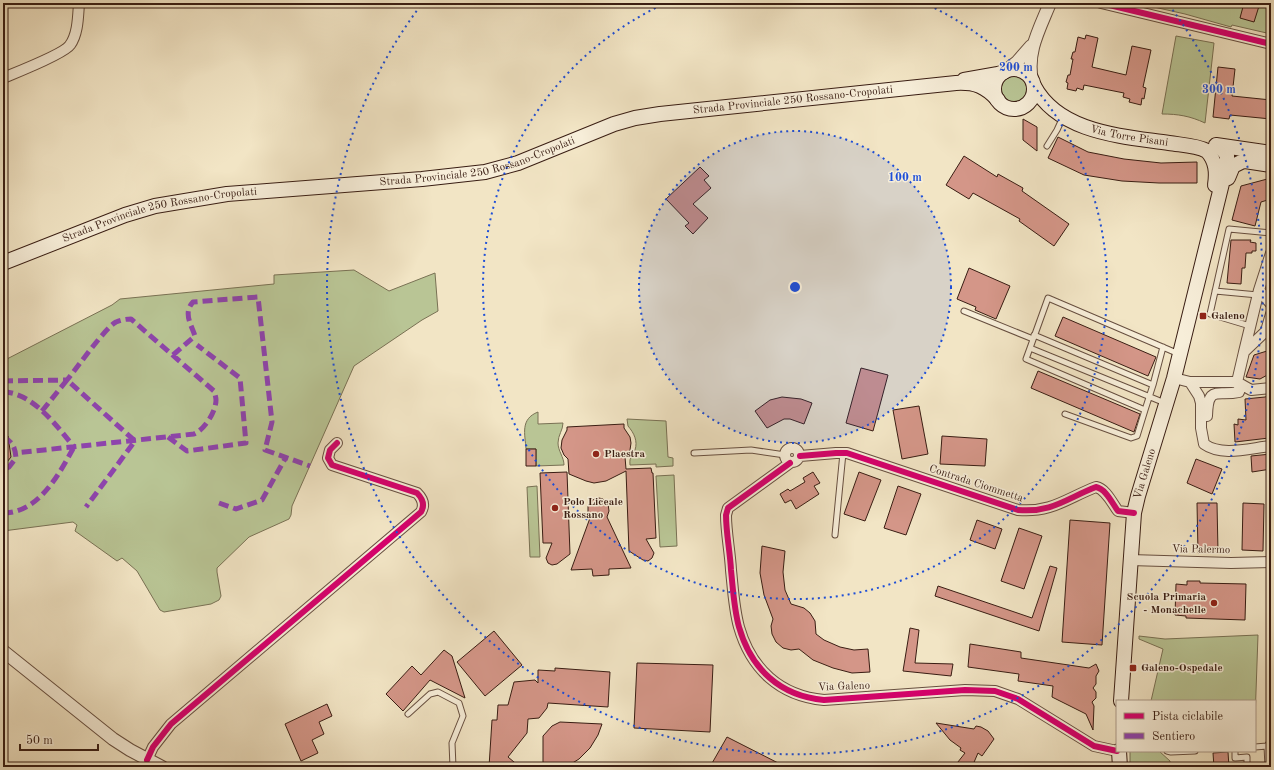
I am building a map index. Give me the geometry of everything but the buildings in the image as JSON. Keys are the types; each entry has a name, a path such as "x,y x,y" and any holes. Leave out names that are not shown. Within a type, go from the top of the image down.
{"main road":[{"path":"1010,70 1023,71 1041,98 1066,118 1040,108 1015,109 1002,105 995,94 994,87 996,81 1004,72 1010,70"},
{"name":"Strada Provinciale 250 Rossano-Cropolati","path":"956,83 971,78 1004,72"},
{"name":"Strada Provinciale 250 Rossano-Cropolati","path":"3,263 124,215 154,206 234,194 485,172 518,163 595,131 635,118 956,83 975,84 987,90 998,100"},
{"path":"1021,108 1031,99 1032,83"},
{"name":"Via Torre Pisani","path":"1066,118 1102,133 1211,151 1271,159"},
{"path":"1205,253 1202,245 1216,179 1216,170 1211,151"},
{"path":"1205,253 1211,151"},
{"name":"Via Torre Pisani","path":"1211,151 1271,153"},
{"name":"Via Torre Pisani","path":"1211,151 1245,161 1271,165"},
{"path":"1205,253 1212,248 1230,170 1237,163 1245,161"},
{"name":"Via Galeno","path":"1121,700 1134,513 1174,378 1205,253"},
{"name":"Via Galeno","path":"1118,752 1120,767"}],"street":[{"path":"3,78 60,52 69,46 75,36 79,3"},
{"path":"1032,83 1029,66 1034,42 1050,3"},
{"path":"1101,3 1271,44"},
{"path":"1004,72 1021,58 1034,42"},
{"path":"1211,449 1207,430 1208,401 1210,396 1215,394 1239,392 1240,388 1237,382 1258,292 1271,253"},
{"path":"1258,292 1271,304"},
{"path":"1244,352 1266,331 1271,314"},
{"path":"1174,378 1190,382 1237,382 1251,390 1271,388"},
{"path":"1190,382 1199,396 1202,437 1204,444 1211,449 1222,451 1271,446"},
{"path":"147,760 153,748 171,724 421,512 423,502 417,493 332,465 328,458 330,450 337,443"},
{"name":"Contrada Ciommetta","path":"800,456 843,453 931,480 1018,510 1032,510 1058,505 1096,487 1100,488 1104,492 1118,511 1134,513"},
{"name":"Via Galeno","path":"800,456 797,461 787,459 728,508 726,515 739,627 751,657 759,668 772,680 786,689 813,699 824,700 965,690 995,691 1018,699 1094,746 1116,751"},
{"name":"Via Palermo","path":"1130,560 1231,563 1271,562"},
{"path":"3,651 113,739 147,760 162,767"}],"lane":[{"path":"1047,146 1066,118"},
{"path":"1250,326 1210,314 1229,229 1271,233"},
{"path":"1215,291 1258,292"},
{"path":"1146,410 1026,359 1048,298 1180,354"},
{"path":"964,311 1034,337 1153,385"},
{"path":"1065,414 1131,438 1138,436 1163,347"},
{"path":"1030,348 1166,404"},
{"path":"694,453 751,450 787,459"},
{"path":"835,535 843,453"},
{"path":"408,714 430,694 438,692 459,703 463,716 452,743 453,767"},
{"path":"1268,767 1267,746 1271,740"},
{"path":"1256,747 1267,746"},
{"path":"1235,752 1235,758 1247,757 1247,767"}],"green space":[{"path":"1136,3 1271,3 1271,34 1232,25 1231,27 1185,14"},
{"path":"1176,36 1214,43 1205,123 1184,116 1162,114"},
{"path":"1014,76 1023,80 1027,89 1023,98 1014,102 1005,98 1001,89 1005,80"},
{"path":"354,270 389,291 435,273 438,311 422,320 354,366 292,506 289,519 249,537 217,568 221,596 219,600 211,604 164,612 160,610 137,571 122,558 117,561 75,531 77,525 73,522 3,531 3,361 112,305 120,299 274,284 274,275"},
{"path":"538,412 538,424 563,423 558,443 564,465 536,466 536,449 526,449 526,423 532,415"},
{"path":"627,419 666,421 668,457 673,458 673,466 656,467 656,464 630,465 630,460 636,447 636,440 634,434 628,426"},
{"path":"674,475 677,546 660,547 656,476"},
{"path":"537,486 540,557 530,557 527,487"},
{"path":"1258,635 1256,700 1151,700 1163,649 1139,639 1139,636 1165,639"},
{"path":"1130,752 1160,752 1170,761 1170,767 1130,767"}],"marked path":[{"path":"173,355 195,336 188,314 190,306 193,302 258,297 272,422 265,450 310,466"},
{"path":"3,381 67,380 98,340 111,326 118,321 131,319 214,391 216,398 214,410 209,420 202,429 194,434 15,453"},
{"path":"168,437 187,451 246,443 240,378 197,345"},
{"path":"42,411 67,380 135,441 86,507"},
{"path":"3,392 14,394 34,404 52,420 74,447"},
{"path":"3,437 13,445 16,458 9,467 3,470"},
{"path":"3,513 16,511 37,499 62,469 74,447"},
{"path":"219,503 236,509 262,500 286,457"}],"cycle path":[{"path":"1101,3 1271,44"},
{"path":"147,760 153,747 171,724 421,512 423,502 417,493 332,465 328,458 330,450 337,443"},
{"path":"800,456 847,453 1018,510 1050,507 1096,487 1100,488 1106,493 1118,511 1134,513"},
{"path":"790,463 728,508 726,515 734,599 739,627 751,656 770,678 794,693 824,700 965,690 995,691 1018,699 1094,746 1116,751"}],"place":[{"name":"Galeno","path":"1203,316"},
{"name":"Plaestra","path":"596,454"},
{"name":"Polo Liceale Rossano","path":"555,508"},
{"name":"Scuola Primaria - Monachelle","path":"1214,603"},
{"name":"Galeno-Ospedale","path":"1133,668"}]}
